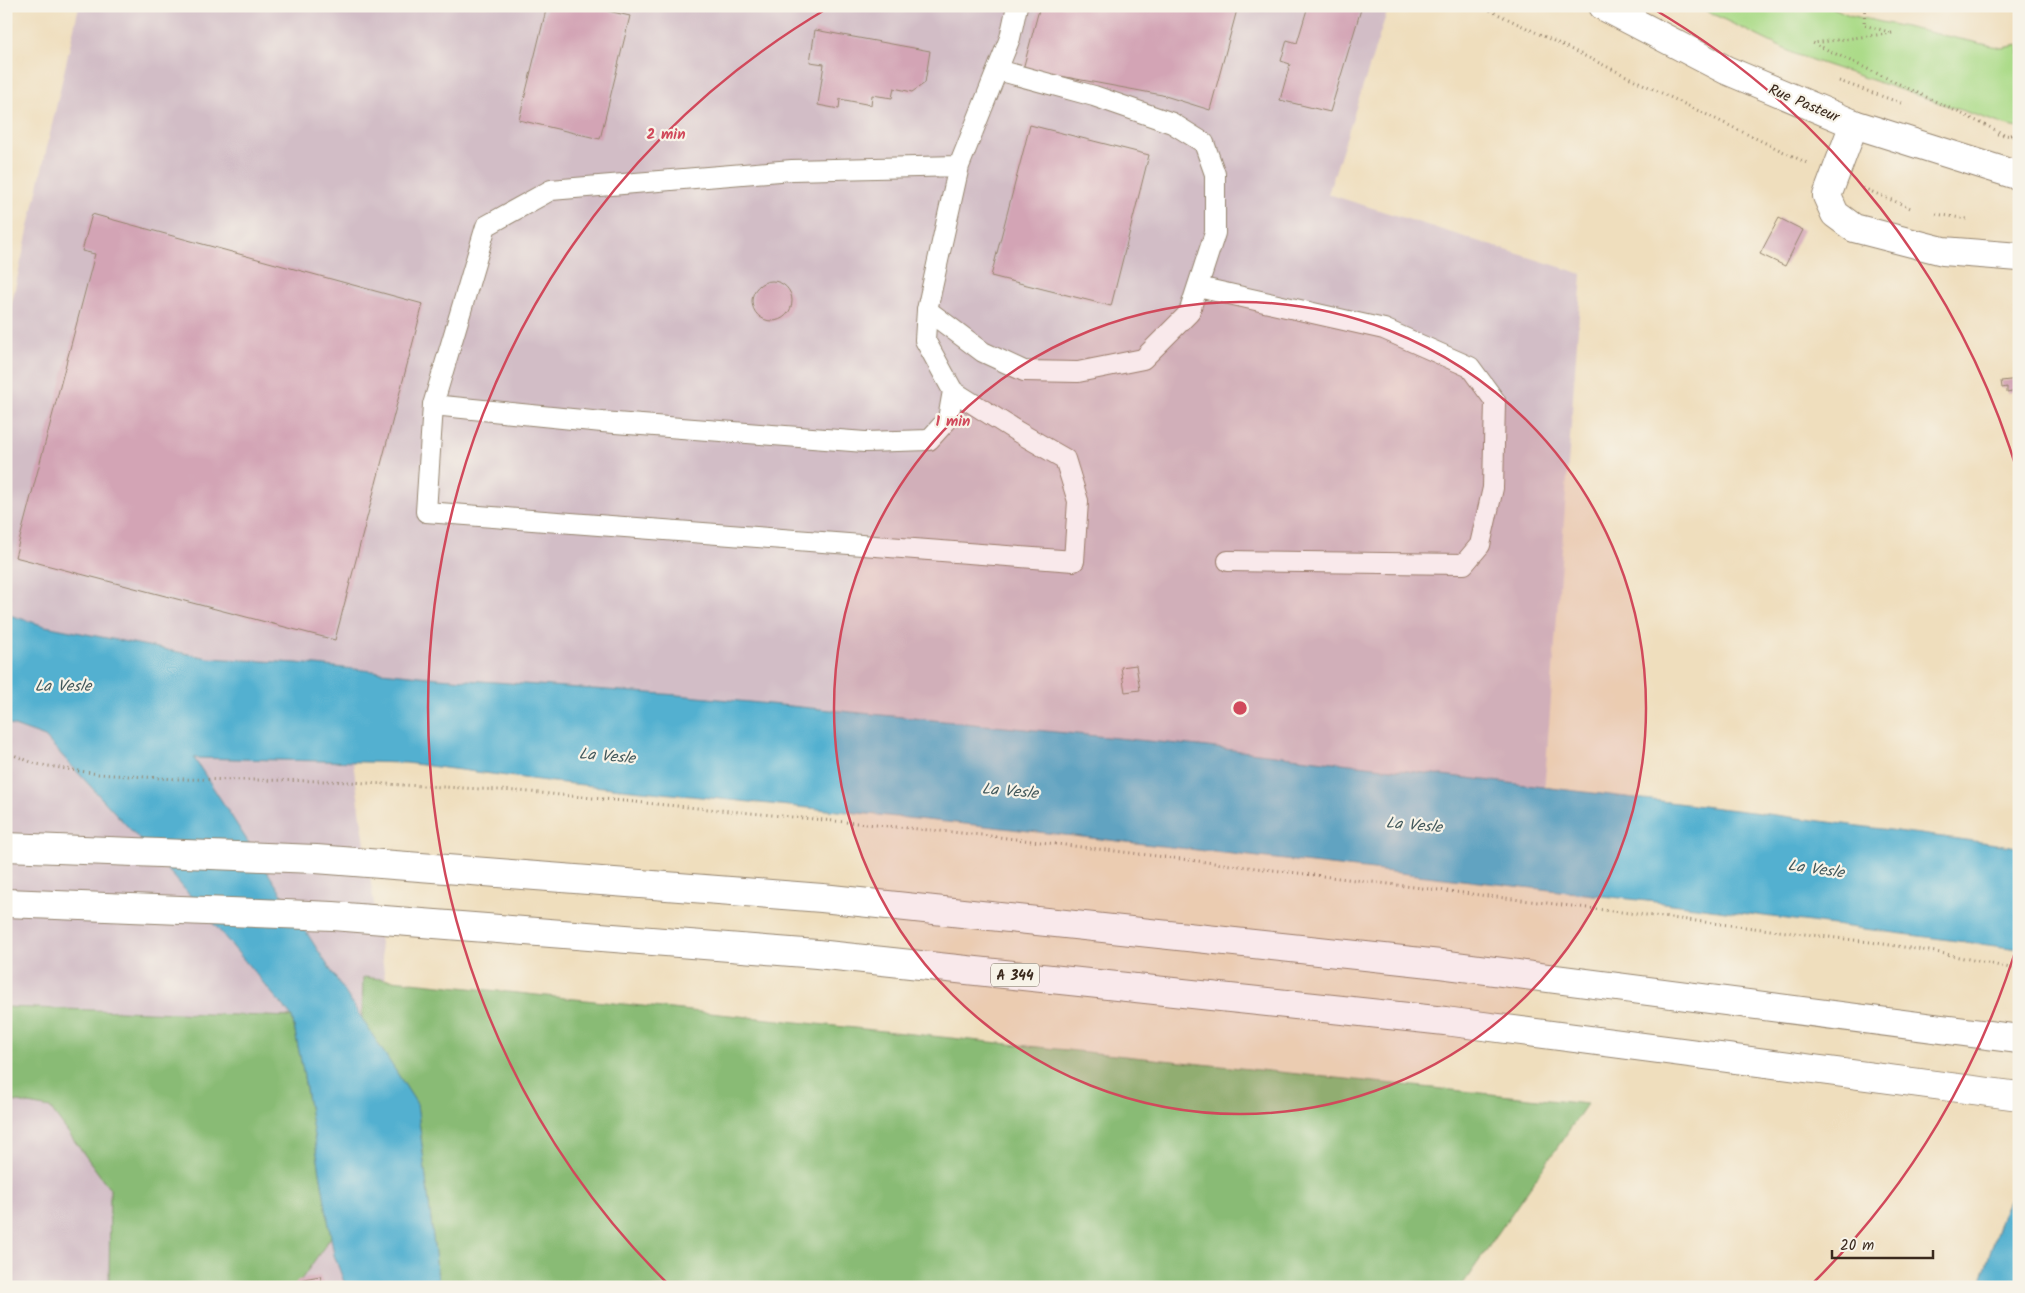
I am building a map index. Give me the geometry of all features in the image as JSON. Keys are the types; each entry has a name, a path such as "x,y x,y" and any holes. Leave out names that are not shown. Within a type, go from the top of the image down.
{"main road":[{"name":"Rue Pasteur","path":"1603,6 1726,70 1854,124 1827,196 1835,214 1854,228 1943,251 2019,257"},
{"path":"1854,124 2019,176"},
{"path":"6,848 316,858 822,898 1440,964 2019,1039"},
{"name":"A 344","path":"6,903 333,916 817,954 1445,1021 2019,1096"}],"lane":[{"path":"959,166 792,170 551,190 486,226 433,405 426,512 1074,561 1078,501 1065,459 1018,432 954,390 925,340 927,310 959,166 1010,38 1017,6"},
{"path":"927,310 983,352 1024,371 1078,372 1143,360 1189,313 1215,233 1215,174 1204,143 1163,120 1094,96 998,70"},
{"path":"1198,287 1384,329 1470,367 1495,401 1493,488 1480,545 1464,564 1228,561"},
{"path":"433,405 602,422 874,442 929,440 948,419 954,390"}],"path":[{"path":"1481,6 1834,175 1921,212"},
{"path":"1865,6 1864,25 1893,33 1813,43 2007,135 2019,133"},
{"path":"1830,78 1904,104"},
{"path":"1992,133 2019,137"},
{"path":"1931,214 1970,219"},
{"path":"6,752 36,764 98,774 176,779 328,781 518,791 982,835 1870,942 1936,952 2019,970"}],"shaded area":[{"path":"79,6 1389,6 1328,194 1582,274 1542,821 345,709 431,1287 6,1287 6,328"}],"green space":[{"path":"1696,6 1829,6 1849,15 2002,48 2019,45 2019,128 2008,126 1797,55"},
{"path":"363,977 1587,1104 1461,1287 439,1287 417,1104 362,1019"},
{"path":"6,1007 292,1017 331,1237 296,1287 109,1287 110,1189 50,1108 6,1100"}],"water":[{"name":"La Vesle","path":"6,614 45,626 209,658 297,663 438,678 677,695 1199,746 1752,812 2019,847 2019,949 1656,902 985,826 554,782 406,763 194,758 417,1104 439,1287 346,1287 334,1255 292,1017 176,879 45,737 6,723"},
{"path":"2019,1180 2019,1287 1979,1287 2002,1216"}],"building":[{"path":"547,6 609,6 608,11 630,16 600,139 519,120"},
{"path":"1040,6 1238,6 1210,110 1162,95 1023,69"},
{"path":"1308,6 1362,6 1330,112 1280,100 1290,64 1281,61 1287,40 1297,43"},
{"path":"815,30 930,51 925,83 912,92 894,88 892,98 872,95 871,105 840,99 839,109 818,105 824,64 810,62"},
{"path":"1030,125 1149,155 1111,306 991,276"},
{"path":"92,214 423,304 335,640 15,557 95,254 82,251"},
{"path":"1779,218 1803,230 1785,266 1760,254"},
{"path":"772,281 786,287 792,301 786,315 772,321 758,315 752,301 758,287"},
{"path":"2019,379 2018,401 2016,391 2007,393 2007,387 2002,388 2001,381"},
{"path":"1136,665 1140,690 1125,692 1121,667"},
{"path":"320,1276 324,1287 294,1287 298,1280"}]}
